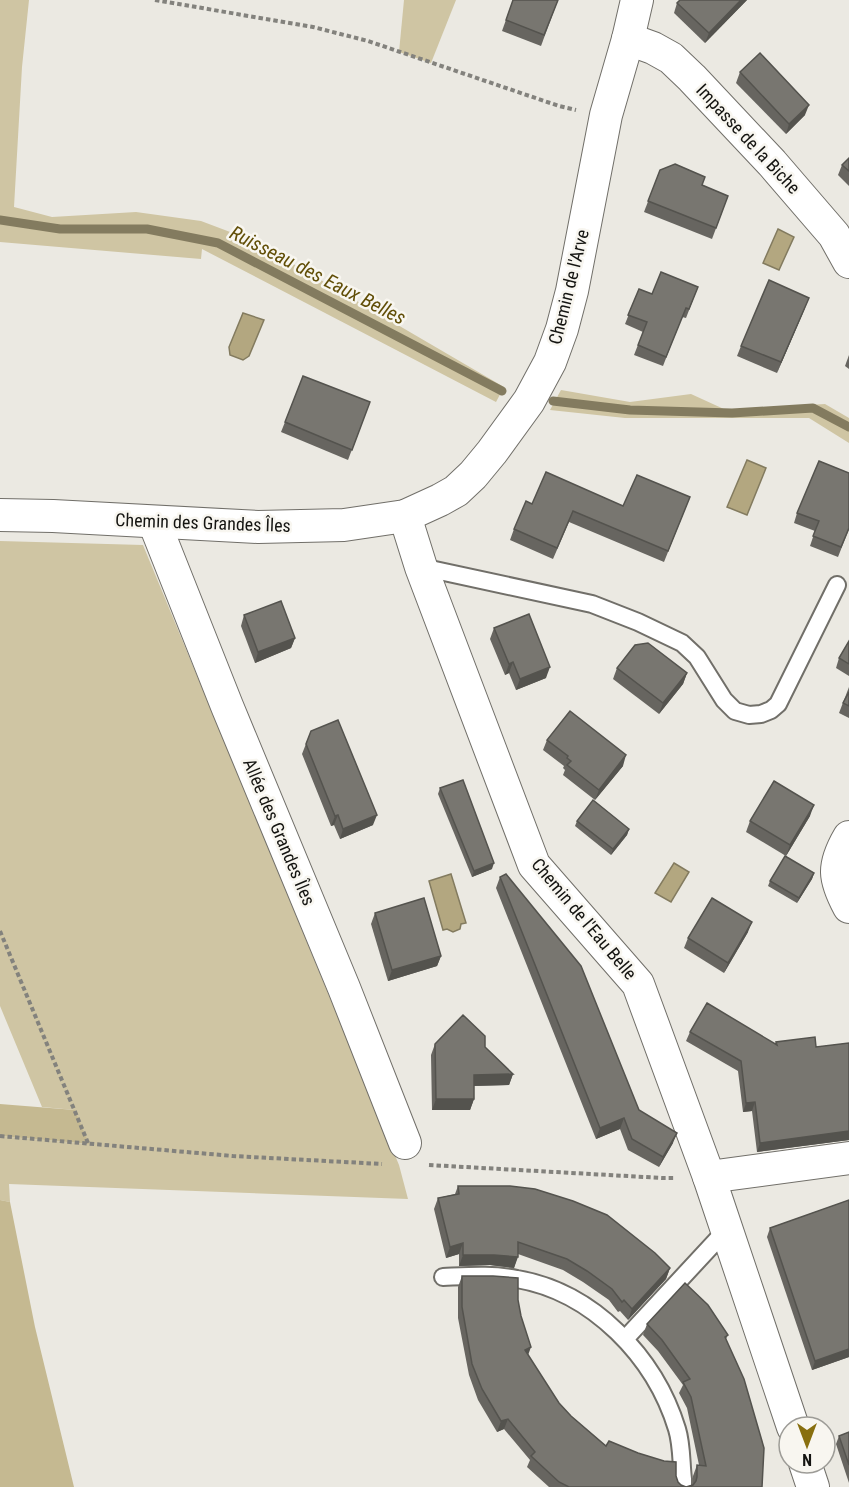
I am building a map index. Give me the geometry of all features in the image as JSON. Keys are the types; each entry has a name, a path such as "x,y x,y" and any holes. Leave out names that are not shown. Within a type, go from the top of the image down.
{"street":[{"name":"Chemin de l'Arve","path":"405,516 456,491 472,475 492,453 529,401 550,362 572,291 606,115 637,0"},
{"name":"Impasse de la Biche","path":"628,39 653,48 671,58 692,78 772,163 834,235 849,262"},
{"name":"Chemin des Grandes Îles","path":"0,515 258,527 344,525 405,516"},
{"name":"Chemin de l'Eau Belle","path":"405,516 421,567 534,865 638,984 709,1177 789,1415"},
{"name":"Allée des Grandes Îles","path":"154,522 344,988 396,1153"},
{"path":"849,837 837,866 837,880 849,907"},
{"path":"709,1177 849,1158"}],"lane":[{"path":"421,567 592,604 638,622 682,643 697,657 724,700 735,711 748,715 761,714 778,704 837,585"},
{"path":"625,1338 727,1229"},
{"path":"443,1277 516,1278 554,1288 586,1307 614,1328 638,1353 668,1404 678,1431 682,1487"}],"path":[{"path":"155,0 313,27 368,41 559,106 606,115"},
{"path":"0,931 89,1144"},
{"path":"0,1136 233,1156 396,1153"},
{"path":"426,1165 663,1178 709,1177"}],"shaded area":[{"path":"0,0 29,0 22,67 14,207 52,217 136,212 201,221 254,241 504,387 496,402 202,249 201,259 0,242"},
{"path":"404,0 456,0 431,63 399,52"},
{"path":"778,229 794,237 779,270 763,263"},
{"path":"243,313 264,320 249,356 243,360 230,355 229,347"},
{"path":"561,390 630,402 691,394 726,410 825,404 849,418 849,443 809,418 625,418 550,410"},
{"path":"747,460 766,468 747,515 727,507"},
{"path":"0,541 143,545 399,1165 408,1199 9,1184 10,1202 0,1200 0,1136 88,1144 75,1110 42,1107 0,1006"},
{"path":"674,863 689,872 671,902 655,893"},
{"path":"451,874 466,923 461,924 460,929 453,932 443,930 429,881"},
{"path":"0,1104 75,1110 89,1144 0,1136"},
{"path":"0,1200 10,1202 35,1327 74,1487 0,1487"}],"building":[{"path":"513,0 558,0 544,35 506,20"},
{"path":"680,0 741,0 709,33 677,3"},
{"path":"760,53 809,105 789,124 740,72"},
{"path":"849,158 849,171 842,165"},
{"path":"675,164 705,177 702,185 728,196 716,228 648,201 660,170"},
{"path":"661,272 698,287 689,309 686,308 666,357 638,345 647,322 628,315 639,289 652,294"},
{"path":"769,280 809,298 781,362 741,346"},
{"path":"303,376 370,402 352,450 285,422"},
{"path":"819,461 849,473 849,528 841,547 813,536 819,521 797,513"},
{"path":"546,472 623,506 637,475 690,497 668,551 573,511 557,548 514,529 526,501 532,504"},
{"path":"281,601 295,638 258,652 244,615"},
{"path":"529,614 550,667 520,679 513,662 509,664 494,628"},
{"path":"849,641 849,664 839,658"},
{"path":"648,643 687,673 663,703 617,668 635,645"},
{"path":"849,692 849,706 843,703"},
{"path":"570,711 626,755 599,790 567,765 571,761 567,758 568,756 547,740"},
{"path":"338,720 377,815 343,829 338,815 335,816 306,744 311,731"},
{"path":"463,780 494,863 474,871 440,788"},
{"path":"774,781 814,805 790,845 750,821"},
{"path":"593,800 629,829 613,849 577,821"},
{"path":"785,856 814,873 799,898 770,881"},
{"path":"506,874 581,966 639,1110 677,1133 663,1157 632,1139 624,1118 600,1128 500,877"},
{"path":"424,898 441,956 392,970 375,913"},
{"path":"712,898 752,922 728,963 688,938"},
{"path":"707,1003 777,1045 776,1042 815,1037 816,1047 849,1043 849,1131 760,1143 755,1102 746,1103 741,1061 690,1032"},
{"path":"463,1015 485,1036 485,1047 513,1074 474,1075 474,1099 436,1099 435,1044"},
{"path":"458,1186 510,1186 535,1189 573,1201 607,1215 655,1253 670,1268 632,1309 624,1300 622,1302 612,1289 567,1259 518,1242 518,1257 463,1255 463,1243 450,1247 438,1198 459,1194"},
{"path":"849,1200 849,1349 815,1361 770,1228"},
{"path":"462,1276 518,1278 521,1316 531,1347 525,1350 559,1403 606,1446 609,1441 638,1453 676,1462 678,1482 686,1487 569,1487 559,1482 531,1456 535,1452 508,1419 501,1421 482,1389 472,1364 462,1307"},
{"path":"685,1283 708,1305 728,1335 725,1337 744,1379 764,1448 762,1487 686,1487 693,1485 696,1481 697,1465 706,1466 691,1397 683,1382 690,1379 662,1340 647,1324"},
{"path":"849,1432 849,1465 839,1436"}],"waterway":[{"name":"Ruisseau des Eaux Belles","path":"0,220 60,229 147,229 218,243 502,391"},
{"name":"Ruisseau des Eaux Belles","path":"553,401 630,410 732,413 813,408 849,427"}]}
